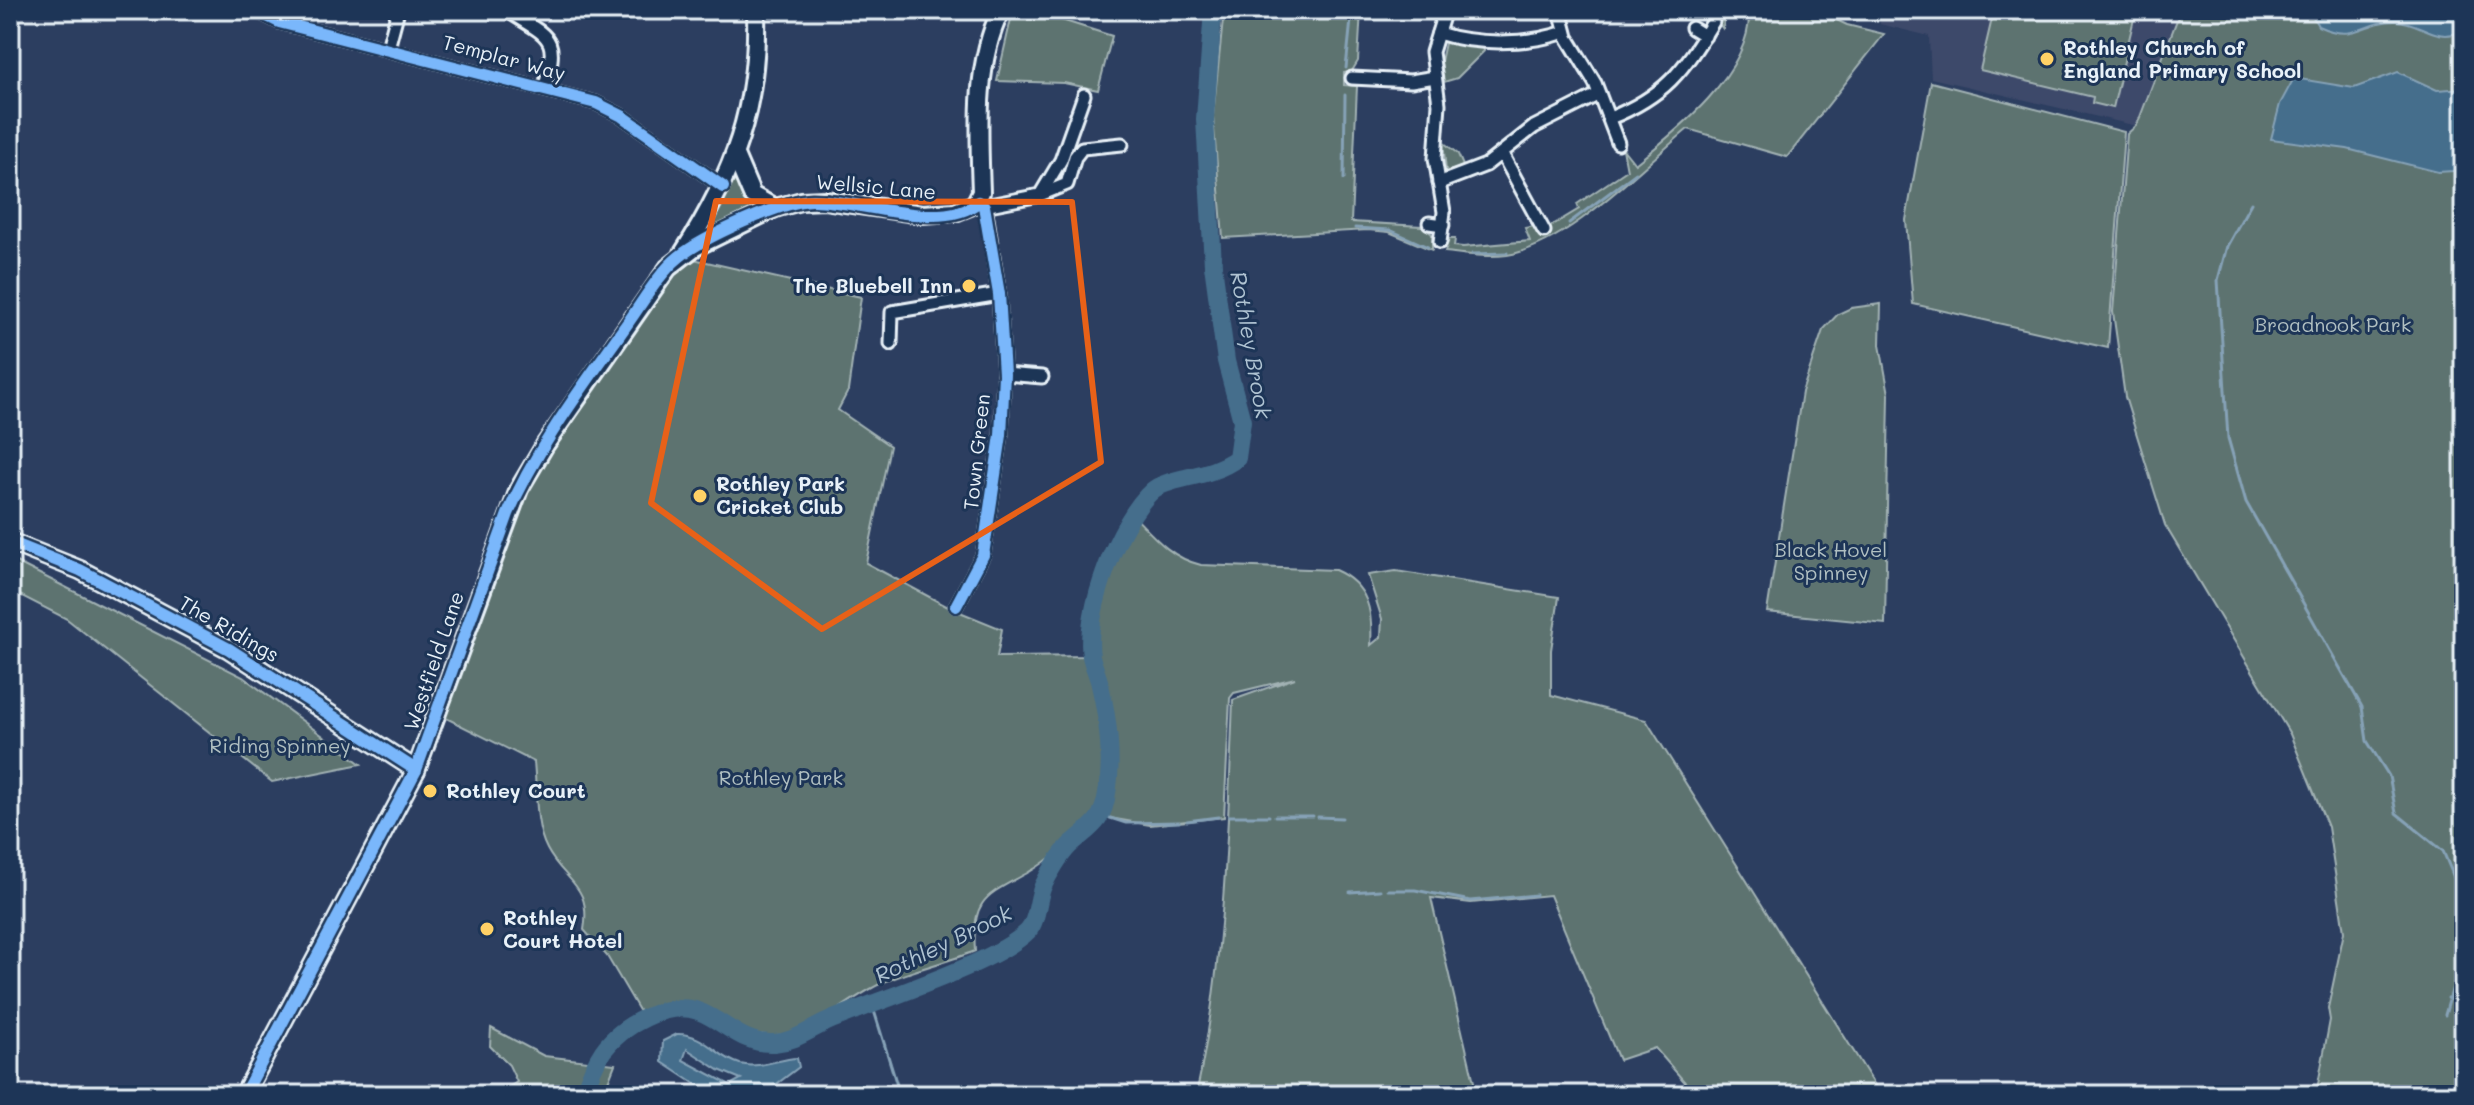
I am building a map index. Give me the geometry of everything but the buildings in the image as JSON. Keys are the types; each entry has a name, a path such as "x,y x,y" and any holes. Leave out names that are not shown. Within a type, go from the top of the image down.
{"street":[{"name":"Templar Way","path":"255,10 279,22 544,89 612,111 723,187"},
{"path":"388,48 398,10"},
{"path":"506,10 551,42 554,52 544,89"},
{"path":"683,254 723,187 735,155 752,90 756,10"},
{"path":"1001,10 987,47 981,85 981,204 1040,195 1067,184 1079,150 1116,142"},
{"path":"1440,242 1443,225 1435,158 1440,114 1432,49 1445,10"},
{"path":"1560,10 1565,32 1599,94 1618,143"},
{"path":"1610,118 1650,99 1672,81 1689,64 1713,22"},
{"path":"1692,28 1705,36"},
{"path":"1438,33 1469,41 1531,42 1565,32"},
{"path":"1358,75 1411,81 1435,77"},
{"path":"1439,183 1477,169 1502,154 1534,127 1599,94"},
{"path":"1040,195 1061,160 1084,95"},
{"path":"1502,154 1531,222 1544,231"},
{"path":"735,155 752,195 775,208"},
{"name":"Wellsic Lane","path":"683,254 775,208 801,201 825,200 932,214 981,204"},
{"name":"Town Green","path":"956,606 983,555 994,500 1004,374 999,294 981,204"},
{"path":"1429,223 1443,225"},
{"name":"Westfield Lane","path":"244,1095 416,770 487,572 525,478 618,337 662,275 683,254"},
{"path":"891,344 892,312 999,294"},
{"path":"1004,374 1042,377"},
{"name":"The Ridings","path":"10,542 80,570 229,649 416,770"}],"highlighted area":[{"path":"716,201 1072,202 1101,462 822,629 651,503"}],"shaded area":[{"name":"Rothley Church of England Primary School","path":"1860,10 2174,10 2178,17 2137,126 1931,78 1929,36 1880,24 1881,15"},
{"path":"2309,10 2464,10 2464,20 2458,26 2461,31 2444,35 2396,21 2342,33 2318,26"},
{"path":"2398,72 2437,90 2464,88 2464,163 2453,171 2438,172 2347,149 2271,139 2280,104 2294,78 2354,88"},
{"path":"677,1034 686,1035 695,1037 740,1064 762,1065 797,1058 799,1067 774,1086 749,1095 712,1095 662,1062 663,1041","holes":["687,1049 719,1070 741,1079 730,1085 683,1060"]}],"green space":[{"path":"1013,10 1030,10 1112,36 1098,90 1064,83 997,81"},
{"path":"1224,10 1361,10 1358,61 1352,71 1344,73 1344,85 1357,86 1351,222 1422,226 1432,234 1432,250 1389,232 1368,230 1223,238 1213,116"},
{"path":"1725,10 1816,10 1847,25 1884,34 1787,157 1688,129 1603,203 1555,236 1507,255 1445,252 1449,239 1455,239 1454,246 1463,247 1530,241 1525,228 1534,226 1541,232 1579,209 1577,204 1627,170 1623,149 1635,164 1671,135 1708,98 1738,57 1746,35 1749,13 1724,17 1723,29 1717,21"},
{"path":"1994,10 2136,10 2113,108 2092,103 2093,97 1980,70"},
{"name":"Broadnook Park","path":"2174,10 2464,10 2464,1095 2316,1095 2330,1020 2328,1008 2344,932 2328,827 2290,734 2165,525 2125,397 2113,312 2127,134 2137,125 2178,17"},
{"path":"1445,43 1484,47 1484,51 1457,78 1444,82 1441,61"},
{"path":"1931,82 2124,132 2108,348 1913,304 1906,220"},
{"path":"1443,142 1458,154 1464,168 1446,171"},
{"path":"735,174 762,206 708,233 705,229"},
{"name":"Rothley Park","path":"689,258 861,297 848,391 838,410 890,446 866,563 950,608 1002,629 997,657 1091,656 1107,562 1122,528 1133,515 1156,539 1190,562 1335,570 1346,576 1355,583 1366,601 1371,621 1371,645 1381,637 1382,619 1368,575 1396,571 1559,597 1551,650 1551,695 1646,720 1881,1095 1696,1095 1655,1048 1619,1060 1550,895 1471,903 1431,898 1477,1095 1196,1095 1219,948 1233,700 1295,678 1234,693 1230,698 1224,817 1150,825 1093,815 1045,861 986,900 976,919 975,951 882,983 811,1025 782,1035 748,1031 694,1004 662,1004 640,1012 607,956 584,930 584,903 580,893 547,849 538,818 534,762 442,716 530,480 659,287"},
{"name":"Black Hovel Spinney","path":"1881,304 1880,345 1889,394 1885,624 1767,612 1802,392 1823,330 1838,314 1851,308"},
{"name":"Riding Spinney","path":"10,559 243,677 361,764 272,782 67,619 10,590"},
{"path":"491,1028 544,1056 615,1064 608,1082 615,1095 496,1095 517,1082 509,1065 490,1046"}],"waterway":[{"name":"Rothley Brook","path":"583,1095 597,1061 611,1042 633,1024 659,1012 673,1009 698,1011 752,1040 782,1042 990,956 1028,931 1034,921 1043,886 1055,864 1099,818 1107,793 1110,753 1090,637 1107,567 1128,522 1153,490 1169,482 1215,470 1237,458 1242,421 1226,361 1213,265 1205,119 1213,10"},
{"path":"1346,68 1352,10"},
{"path":"1344,179 1345,95"},
{"path":"1569,223 1636,173"},
{"path":"2251,203 2227,246 2218,280 2228,438 2246,502 2362,707 2367,741 2389,776 2396,813 2443,851 2460,892 2462,912 2456,976 2445,1015"},
{"path":"1355,228 1390,230 1428,247"},
{"path":"1472,254 1507,253"},
{"path":"1101,815 1126,823 1179,822"},
{"path":"1229,816 1269,816"},
{"path":"1275,816 1313,816"},
{"path":"1187,821 1218,817"},
{"path":"1318,817 1342,818"},
{"path":"1350,892 1380,890"},
{"path":"1388,890 1415,890 1471,901 1536,895"},
{"path":"2448,998 2459,1000"},
{"path":"872,1004 900,1095"},
{"path":"587,1084 593,1095"}],"cycle path":[{"path":"255,10 279,22 596,103 622,116 723,187"},
{"path":"244,1095 416,770 508,514 533,464 651,289 671,264 690,249 743,222 782,207 812,200 921,215 962,211 978,202 984,206 999,294 1004,374 1001,435 983,555 956,606"},
{"path":"10,542 80,570 229,649 416,770"}],"place":[{"name":"Rothley Church of England Primary School","path":"2047,59"},
{"name":"The Bluebell Inn","path":"969,286"},
{"name":"Rothley Park Cricket Club","path":"700,496"},
{"name":"Rothley Court","path":"430,791"},
{"name":"Rothley Court Hotel","path":"487,929"}]}
